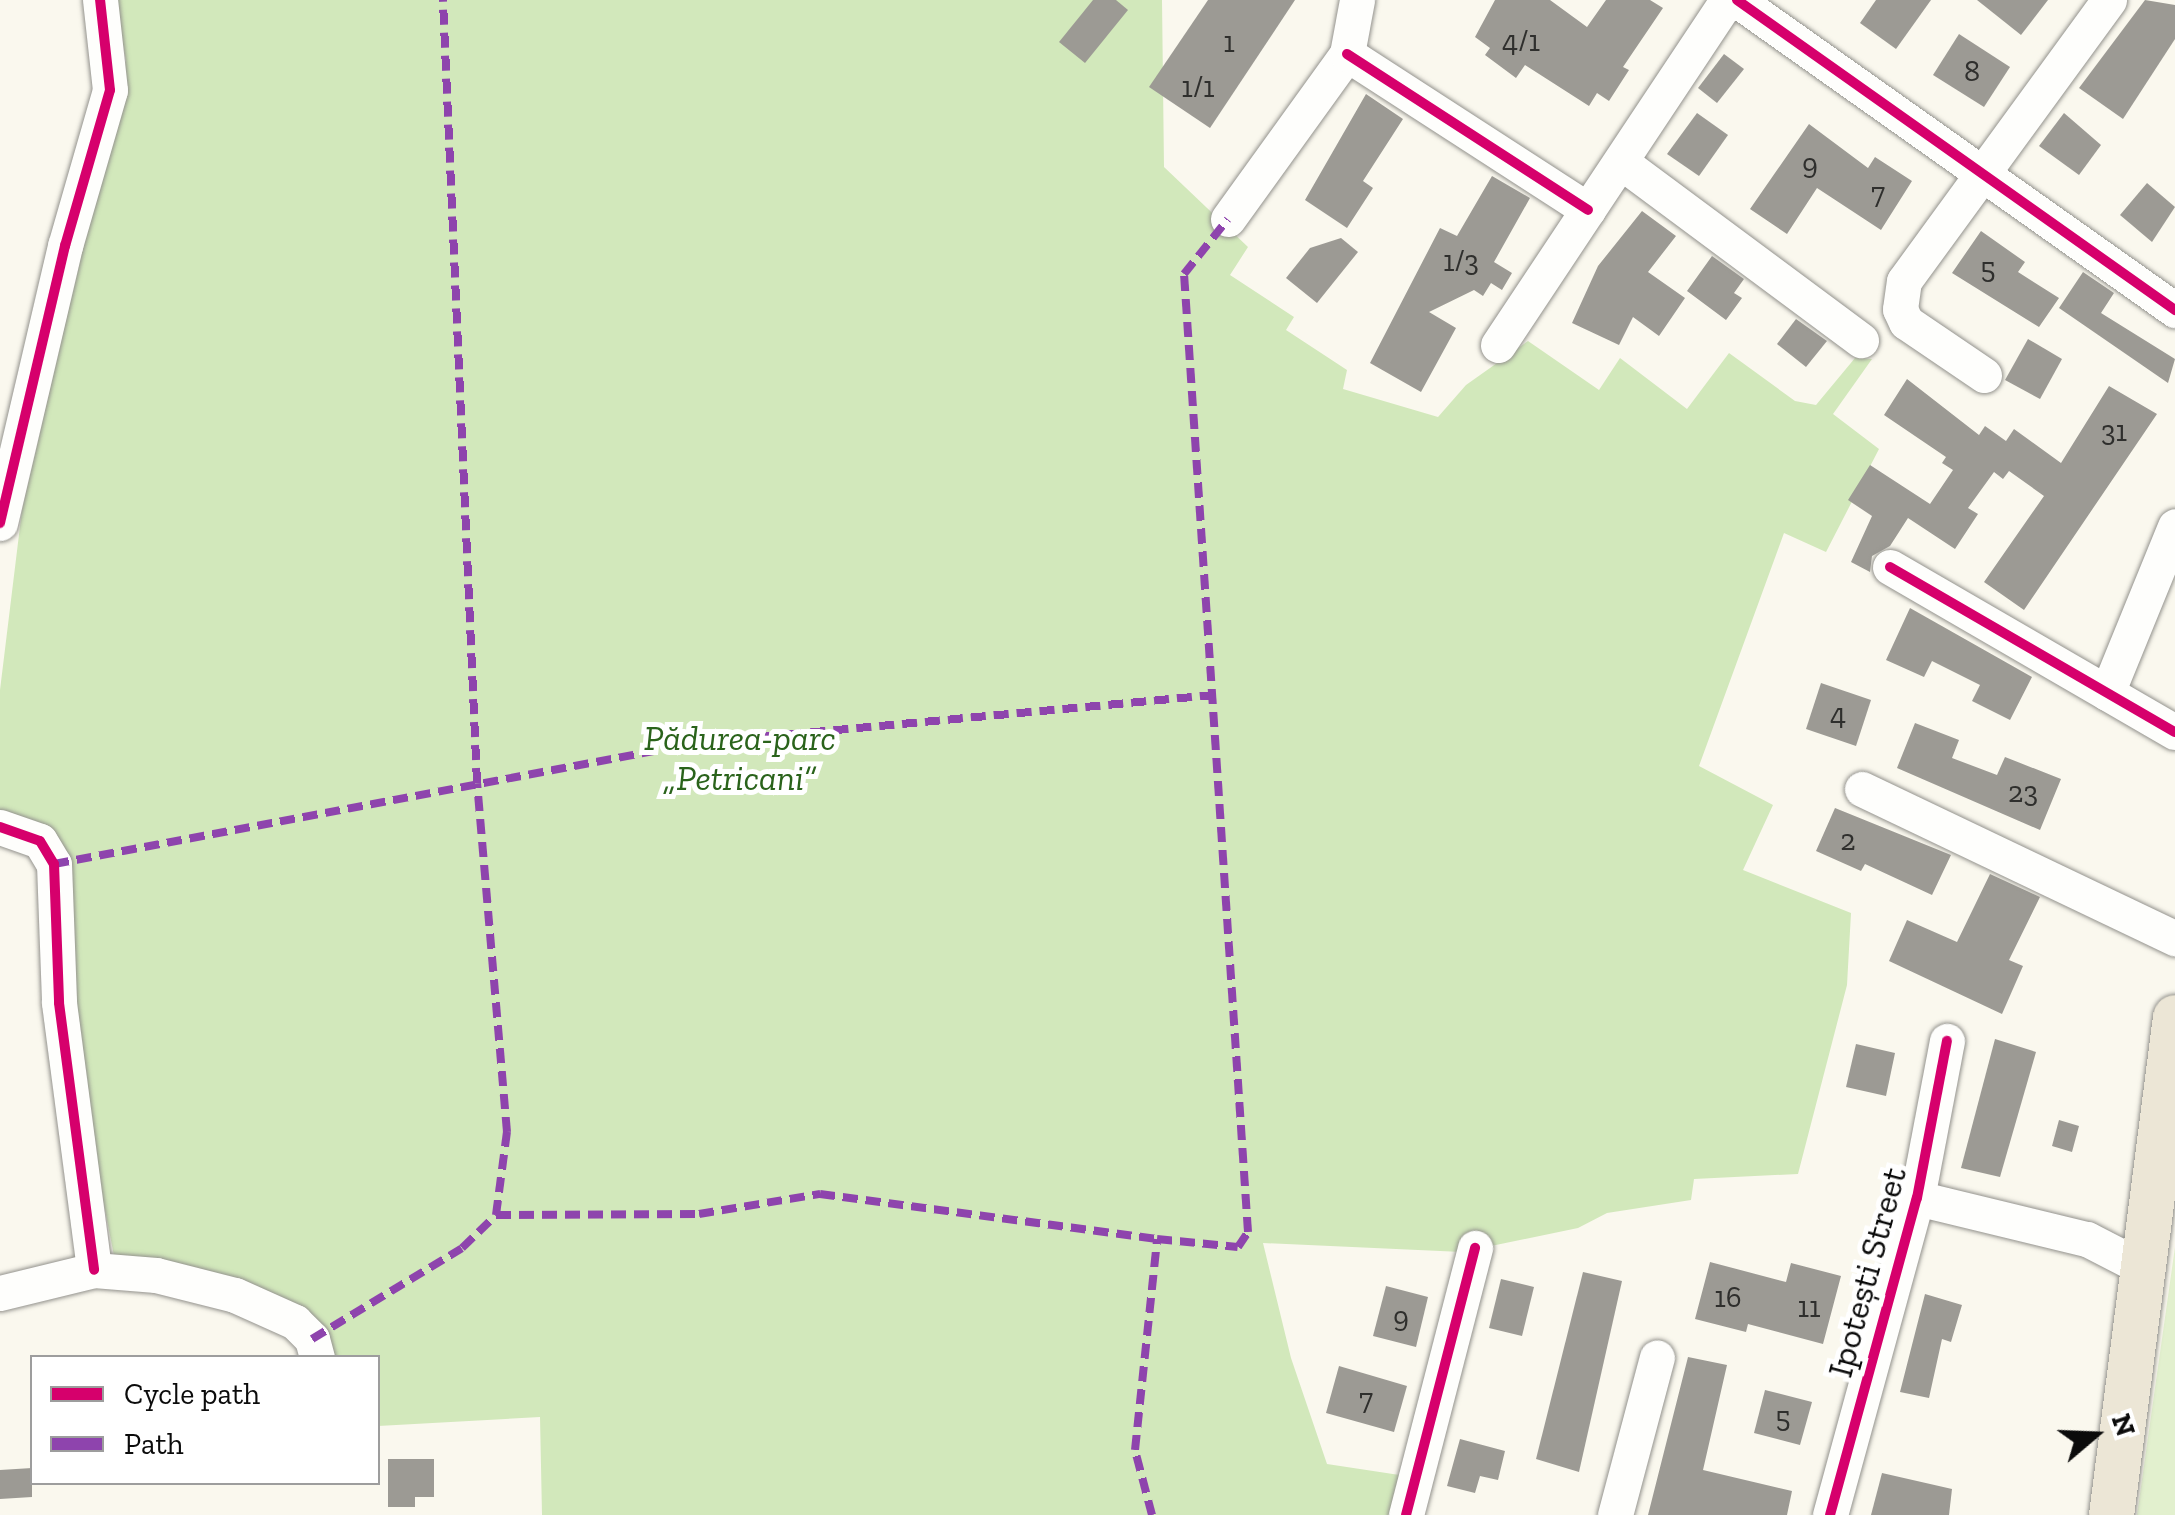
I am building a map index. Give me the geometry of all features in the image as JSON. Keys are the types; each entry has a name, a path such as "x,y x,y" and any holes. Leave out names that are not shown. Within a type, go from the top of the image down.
{"main road":[{"path":"2112,1515 2175,1017"}],"street":[{"path":"0,523 65,246 110,90 100,0"},
{"path":"1228,220 1346,54 1357,0"},
{"path":"1498,346 1728,0"},
{"path":"1737,0 2175,310"},
{"path":"1984,374 1917,332 1900,308 1904,281 1986,177 2109,0"},
{"path":"1346,54 1588,210"},
{"path":"1622,162 1861,340"},
{"path":"2108,692 2175,526"},
{"path":"1890,567 2175,732"},
{"path":"1862,789 2175,938"},
{"path":"0,827 40,841 54,864 59,1003 94,1270"},
{"name":"Ipotești Street","path":"1830,1515 1917,1198 1947,1041"},
{"name":"Ipotești Street","path":"1917,1198 2086,1239 2145,1269"},
{"path":"1406,1515 1475,1248"},
{"path":"0,1293 94,1270 156,1275 235,1294 296,1322 312,1339 316,1355"},
{"path":"1615,1515 1657,1357"}],"green space":[{"name":"Pădurea-parc „Petricani”","path":"114,0 1162,0 1164,167 1248,247 1230,275 1294,317 1286,330 1347,370 1343,389 1438,417 1466,385 1528,341 1599,390 1620,358 1687,409 1729,353 1795,401 1816,405 1855,358 1872,359 1833,414 1879,449 1826,552 1784,533 1699,766 1773,805 1743,870 1851,913 1847,985 1798,1174 1694,1179 1691,1200 1607,1213 1578,1228 1462,1252 1263,1243 1291,1358 1327,1464 1406,1476 1395,1515 542,1515 540,1417 380,1426 380,1355 320,1355 323,1333 116,1266 80,1082 56,836 0,819 0,690 22,510 126,60"},
{"path":"2175,1247 2175,1515 2137,1515"}],"building":[{"path":"1093,0 1116,0 1128,10 1085,63 1059,42"},
{"path":"1208,0 1295,0 1210,128 1149,87"},
{"path":"1495,0 1550,0 1587,27 1606,0 1650,0 1663,8 1623,67 1629,70 1609,101 1597,93 1589,106 1525,65 1516,78 1485,55 1490,48 1475,37"},
{"path":"1876,0 1931,0 1896,49 1860,23"},
{"path":"1977,0 2048,0 2021,35"},
{"path":"2145,0 2175,5 2175,39 2123,119 2079,88"},
{"path":"1959,34 2010,67 1984,107 1933,75"},
{"path":"1724,54 1744,69 1717,103 1698,88"},
{"path":"1366,94 1403,119 1363,181 1373,188 1347,228 1305,200"},
{"path":"1697,113 1728,135 1699,176 1667,154"},
{"path":"2064,113 2101,145 2079,175 2039,146"},
{"path":"1809,124 1868,168 1875,157 1912,181 1881,230 1817,188 1787,234 1750,209"},
{"path":"1492,176 1530,198 1494,262 1512,273 1502,290 1491,283 1483,296 1474,290 1429,312 1456,328 1421,392 1370,363 1440,228 1457,236"},
{"path":"2147,183 2175,207 2152,242 2120,215"},
{"path":"1642,211 1676,236 1648,272 1685,298 1659,336 1633,317 1619,345 1572,323 1598,266"},
{"path":"1981,231 2025,262 2018,272 2059,298 2039,327 1952,273"},
{"path":"1341,238 1358,252 1317,303 1286,278 1310,248"},
{"path":"1712,256 1744,279 1734,293 1742,298 1726,320 1687,291"},
{"path":"2083,272 2114,293 2101,313 2175,359 2168,383 2059,308"},
{"path":"1796,319 1827,341 1806,367 1777,344"},
{"path":"2028,339 2062,359 2040,399 2005,380"},
{"path":"1907,379 1979,435 1985,426 2006,441 2014,429 2061,463 2109,386 2157,414 2024,610 1984,582 2044,496 2009,471 2003,479 1994,472 1968,508 1978,514 1955,549 1908,518 1890,546 1872,556 1870,572 1851,562 1872,516 1848,500 1870,465 1930,504 1953,470 1942,463 1946,457 1884,415"},
{"path":"1910,608 2032,677 2010,720 1972,701 1980,685 1932,661 1924,677 1886,660"},
{"path":"1821,683 1871,700 1856,746 1806,729"},
{"path":"1915,723 1959,740 1952,758 1997,775 2005,757 2061,779 2040,830 1897,768"},
{"path":"1835,808 1951,855 1932,895 1865,864 1861,871 1816,851"},
{"path":"1990,874 2040,897 2009,960 2023,966 2002,1014 1889,961 1907,920 1957,942"},
{"path":"1995,1039 2036,1052 2000,1177 1961,1168"},
{"path":"1856,1044 1895,1053 1886,1096 1846,1087"},
{"path":"2059,1120 2079,1126 2072,1152 2052,1146"},
{"path":"1710,1262 1786,1282 1791,1263 1841,1276 1823,1344 1748,1324 1746,1332 1695,1319"},
{"path":"1583,1272 1622,1281 1579,1472 1536,1459"},
{"path":"1501,1279 1534,1287 1522,1336 1489,1328"},
{"path":"1386,1286 1428,1297 1416,1347 1373,1336"},
{"path":"1925,1294 1962,1305 1951,1342 1942,1339 1929,1398 1900,1392"},
{"path":"1688,1357 1727,1365 1703,1470 1792,1491 1787,1515 1648,1515"},
{"path":"1339,1366 1407,1386 1394,1432 1326,1413"},
{"path":"1765,1390 1812,1402 1800,1445 1754,1433"},
{"path":"1460,1439 1505,1451 1498,1480 1480,1476 1475,1493 1447,1486"},
{"path":"388,1459 434,1459 434,1497 415,1497 415,1507 388,1507"},
{"path":"30,1468 32,1497 0,1499 0,1470"},
{"path":"1882,1473 1952,1489 1949,1515 1871,1515"}],"marked path":[{"path":"312,1339 462,1248 496,1215 507,1132 477,783 443,0"},
{"path":"1152,1515 1135,1450 1157,1239 1238,1247 1248,1232 1184,274 1228,219"},
{"path":"54,864 696,743 1214,695"},
{"path":"496,1215 699,1214 820,1194 1157,1239"}],"cycle path":[{"path":"0,523 65,246 110,90 100,0"},
{"path":"1737,0 2175,310"},
{"path":"1347,54 1588,210"},
{"path":"1890,567 2175,732"},
{"path":"0,827 40,841 54,864 59,1003 94,1270"},
{"path":"1830,1515 1917,1198 1947,1041"},
{"path":"1406,1515 1475,1248"}]}
